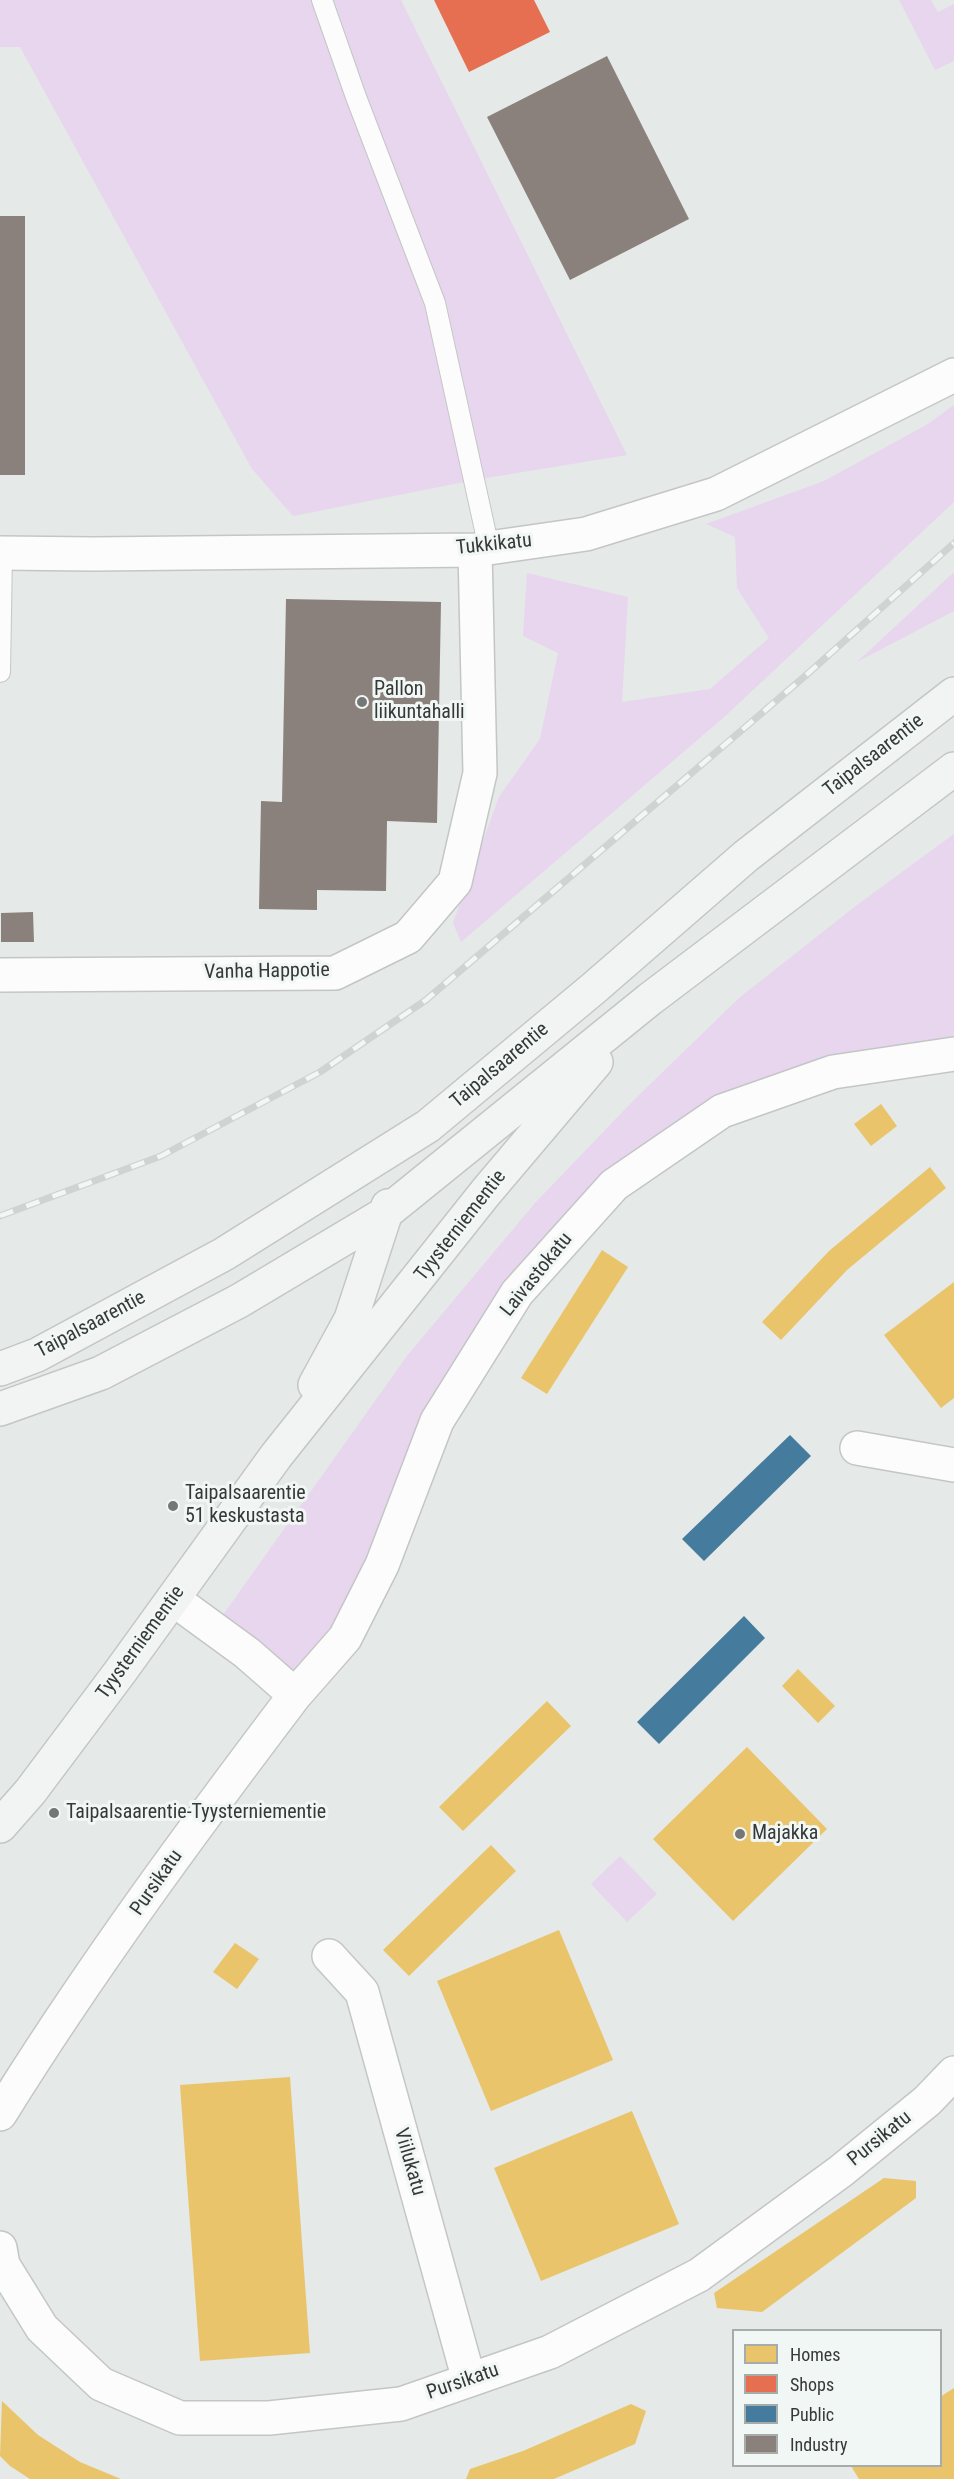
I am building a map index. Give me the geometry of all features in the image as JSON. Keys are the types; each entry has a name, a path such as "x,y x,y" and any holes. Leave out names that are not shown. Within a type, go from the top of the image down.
{"main road":[{"name":"Taipalsaarentie","path":"0,1370 37,1355 224,1254 428,1126 594,988 746,856 954,694"},
{"name":"Taipalsaarentie","path":"0,1409 101,1372 239,1301 383,1215 650,999 954,769"},
{"name":"Tyysterniementie","path":"0,1826 30,1792 276,1456 486,1192 650,999"},
{"name":"Tyysterniementie","path":"276,1456 351,1319 383,1215 428,1126"}],"street":[{"name":"Tukkikatu","path":"1,553 482,549 586,534 716,494 954,375"},
{"name":"Vanha Happotie","path":"0,975 335,973 408,937 455,882 480,773 482,549"},
{"name":"Laivastokatu","path":"295,1695 345,1638 382,1565 437,1421 517,1293 614,1185 722,1111 833,1072 954,1054"},
{"path":"856,1448 954,1465"},
{"path":"173,1599 247,1653 295,1695"},
{"name":"Pursikatu","path":"0,2114 57,2025 208,1811 295,1695"},
{"name":"Viilukatu","path":"329,1956 362,1992 469,2380"},
{"name":"Pursikatu","path":"0,2248 3,2265 42,2328 101,2384 180,2418 269,2418 401,2404 550,2352 699,2275 841,2170 927,2101 954,2073"}],"lane":[{"path":"322,0 356,97 435,303 482,549"},
{"path":"0,672 1,553"}],"shaded area":[{"path":"0,0 401,0 627,455 474,480 293,516 252,469 20,47 0,47"},
{"path":"899,0 931,0 938,12 954,4 954,61 935,70"},
{"path":"954,405 954,502 722,719 461,942 453,923 499,797 540,739 558,653 523,636 527,573 628,597 622,702 710,689 769,638 737,588 735,537 706,524 824,481 928,424"},
{"path":"954,572 954,611 857,662"},
{"path":"954,834 954,1045 714,1104 509,1290 338,1634 294,1686 218,1622 407,1356 535,1203 633,1101 739,998 857,905"},
{"path":"620,1856 657,1894 627,1922 591,1884"}],"building: Homes":[{"path":"881,1104 897,1126 871,1146 854,1124"},
{"path":"930,1167 946,1188 847,1270 781,1340 762,1322 829,1251"},
{"path":"602,1250 628,1267 547,1394 521,1378"},
{"path":"954,1282 954,1398 941,1408 884,1335"},
{"path":"798,1669 835,1706 818,1723 782,1686"},
{"path":"547,1701 571,1726 463,1831 439,1807"},
{"name":"Majakka","path":"747,1747 827,1829 733,1921 653,1839"},
{"path":"491,1845 516,1871 409,1976 383,1950"},
{"path":"559,1930 613,2060 491,2111 437,1981"},
{"path":"235,1943 259,1959 237,1989 213,1972"},
{"path":"290,2077 310,2353 200,2361 180,2085"},
{"path":"632,2111 679,2224 541,2281 494,2168"},
{"path":"884,2178 916,2181 916,2198 762,2312 717,2308 714,2293"},
{"path":"954,2388 954,2479 859,2479 852,2467 942,2467 942,2396"},
{"path":"2,2401 38,2435 80,2462 121,2479 30,2479 10,2466 0,2456"},
{"path":"631,2404 646,2411 635,2444 554,2479 466,2479 470,2469 523,2451"}],"building: Shops":[{"path":"434,0 534,0 550,32 469,72"}],"building: Public":[{"path":"790,1435 811,1456 704,1561 682,1539"},
{"path":"744,1616 765,1638 659,1744 637,1722"}],"building: Industry":[{"path":"607,56 689,219 570,280 487,117"},
{"path":"0,216 25,216 25,475 0,475"},
{"name":"Pallon liikuntahalli","path":"286,599 441,602 437,823 387,821 386,891 317,890 317,910 259,909 261,801 282,802"},
{"path":"33,912 34,942 1,942 1,913"}],"railway":[{"path":"0,1216 161,1156 320,1072 426,1000 804,677 954,543"}],"place":[{"name":"Pallon liikuntahalli","path":"362,702"},
{"name":"Taipalsaarentie 51 keskustasta","path":"173,1506"},
{"name":"Taipalsaarentie-Tyysterniementie","path":"54,1813"},
{"name":"Majakka","path":"740,1834"}]}
